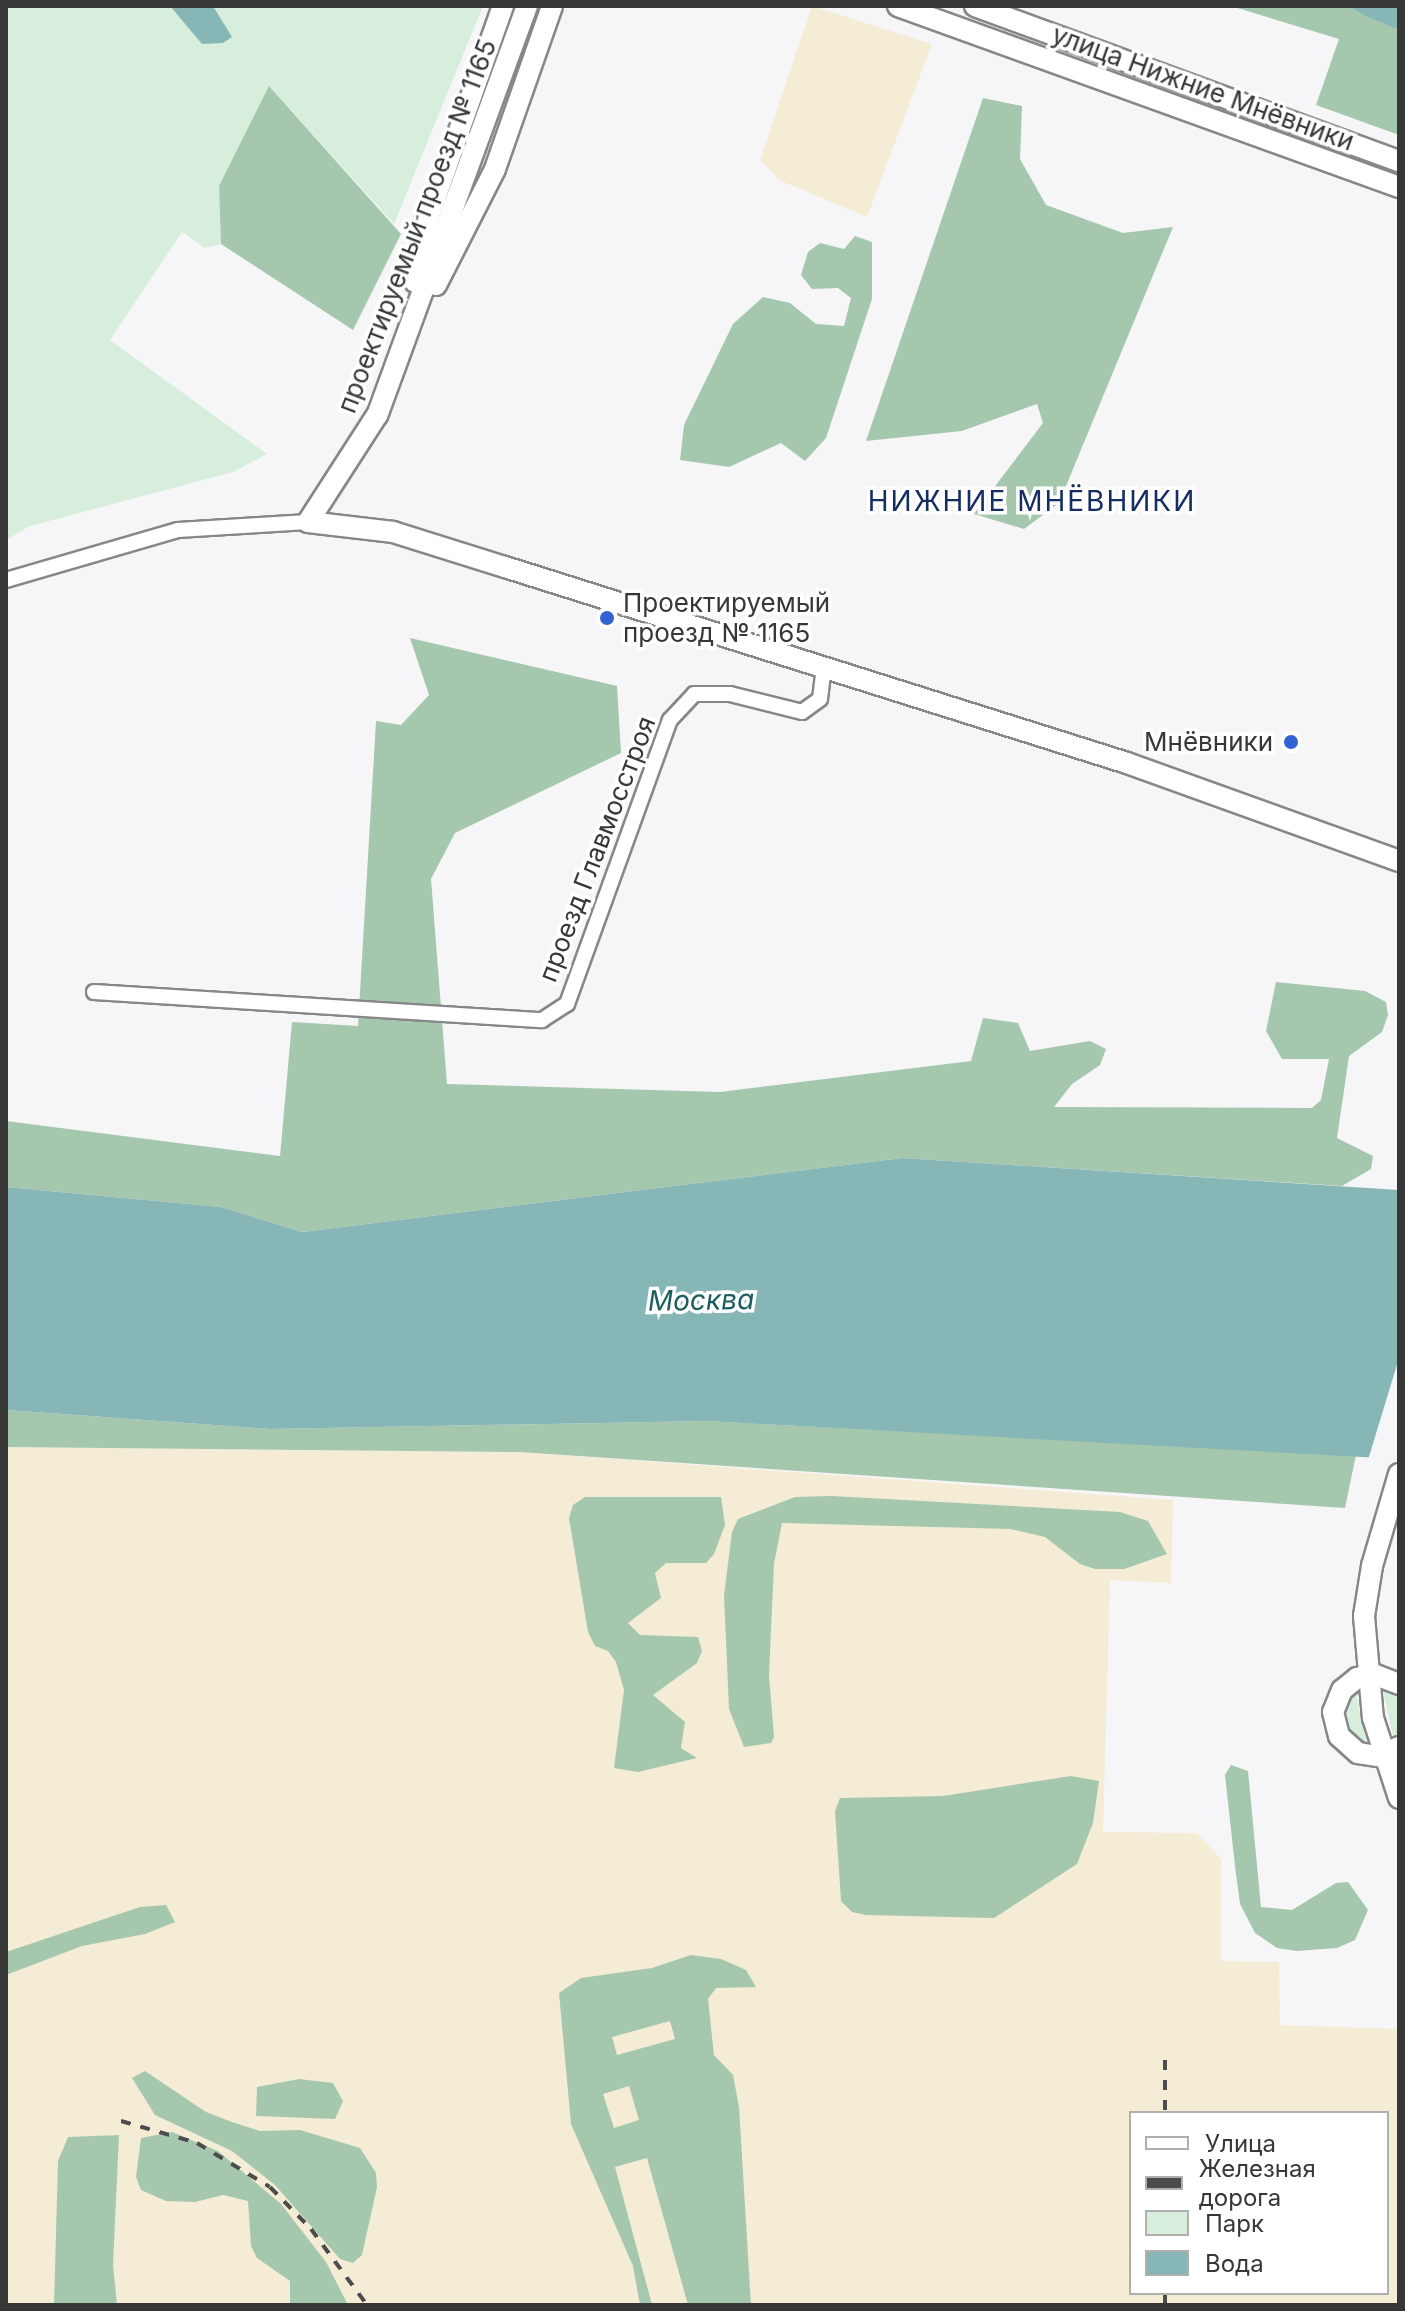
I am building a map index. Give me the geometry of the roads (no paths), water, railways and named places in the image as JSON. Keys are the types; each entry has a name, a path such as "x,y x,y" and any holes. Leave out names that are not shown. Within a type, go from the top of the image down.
{"street":[{"path":"402,348 429,216 503,6"},
{"name":"проектируемый проезд № 1165","path":"308,522 377,415 527,6"},
{"path":"402,348 495,169 552,6"},
{"name":"улица Нижние Мнёвники","path":"898,6 1399,187"},
{"name":"улица Нижние Мнёвники","path":"975,6 1399,161"},
{"path":"1185,109 1194,85"},
{"path":"6,580 178,530 308,522 393,532 1127,763 1399,861"},
{"name":"проезд Главмосстроя","path":"94,992 542,1020 567,1004 670,720 694,694 730,694 802,712 820,699 824,666"},
{"path":"1399,1474 1367,1591 1366,1675 1391,1750 1399,1798"},
{"path":"1391,1750 1358,1753 1347,1746 1334,1725 1342,1690 1366,1675 1397,1681"}],"water":[{"path":"170,6 213,6 232,37 223,43 202,44"},
{"path":"1348,6 1399,6 1399,30 1366,16"},
{"name":"Москва","path":"902,1158 1399,1190 1399,1459 707,1421 270,1429 6,1410 6,1187 221,1207 302,1232"}],"railway":[{"path":"1165,2060 1165,2111"},
{"path":"121,2121 197,2143 270,2187 311,2229 367,2305"},
{"path":"1165,2295 1165,2305"}],"place":[{"name":"Проектируемый проезд № 1165","path":"607,618"},
{"name":"Мнёвники","path":"1291,742"}],"district":[{"name":"НИЖНИЕ МНЁВНИКИ","path":"1032,501"}]}
